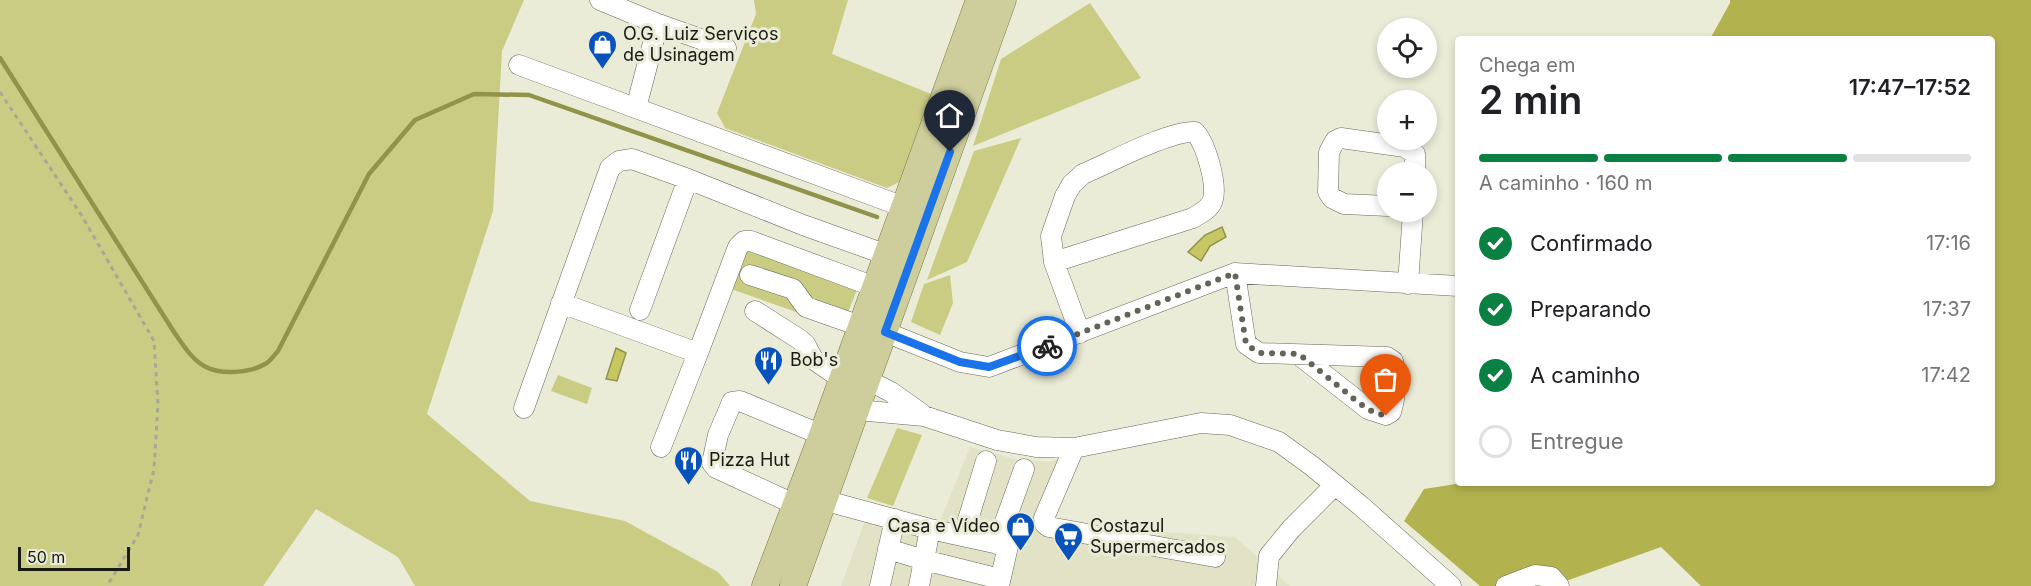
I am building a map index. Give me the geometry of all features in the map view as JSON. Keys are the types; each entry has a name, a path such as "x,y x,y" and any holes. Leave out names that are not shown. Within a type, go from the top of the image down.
{"main road":[{"path":"765,586 979,0"},
{"path":"794,586 1003,0"}],"street":[{"path":"600,0 726,48"},
{"path":"636,108 658,24"},
{"path":"519,65 904,207"},
{"path":"1054,262 1193,218 1208,208 1213,200 1213,185 1206,148 1195,132 1186,132 1167,138 1083,174 1072,184 1065,196 1051,236 1054,262 1080,333"},
{"path":"1377,206 1344,204 1332,198 1328,192 1331,147 1341,138 1405,147 1415,154 1415,162"},
{"path":"524,408 610,168 619,160 632,159 887,255"},
{"path":"640,310 688,179"},
{"path":"1408,284 1412,222"},
{"path":"661,447 738,247 744,241 752,241 875,287"},
{"path":"885,332 960,362 989,367 1235,273 1455,286"},
{"path":"1235,273 1246,344 1259,353 1381,356 1392,359 1395,370 1395,391 1391,412 1386,416 1368,409 1299,354"},
{"path":"750,275 793,289 806,307 860,326"},
{"path":"561,303 698,353"},
{"path":"755,311 799,339 805,344 813,360 842,380"},
{"path":"868,380 891,392 924,416"},
{"path":"796,504 716,468 712,463 718,435 732,402 740,401 822,435"},
{"path":"857,410 924,416 997,440 1036,447 1074,448 1201,423 1230,425 1279,442 1335,485 1451,586"},
{"path":"1074,448 1044,518 1045,524 1049,527 1215,557"},
{"path":"963,536 986,461"},
{"path":"997,544 1024,469"},
{"path":"1266,586 1269,556 1291,529 1335,485"},
{"path":"824,500 930,529 1008,546 1000,582 888,549"},
{"path":"882,586 895,519"},
{"path":"919,586 930,529"},
{"path":"1506,586 1535,575 1551,577 1559,586"}],"path":[{"path":"0,92 82,216 154,341 158,404 154,469 138,534 107,586"}],"shaded area":[{"path":"1730,0 2031,0 2031,586 1701,586 1661,547 1552,586 1480,586 1404,521 1424,489 1455,484 1455,486 1995,486 1995,36 1712,36"},
{"path":"1222,227 1226,237 1210,246 1201,261 1188,252 1205,235"},
{"path":"616,348 626,353 617,381 606,379"},
{"path":"970,447 1015,459 1048,462 1083,454 1053,524 1235,537 1290,586 841,586 871,504 938,526"}],"green space":[{"path":"0,0 524,0 502,51 493,211 427,414 530,501 625,521 718,572 730,586 415,586 398,557 316,509 263,586 0,586"},
{"path":"754,0 848,0 832,54 936,96 901,181 887,188 725,128 717,113 756,14"},
{"path":"1090,3 1141,78 973,146 1001,59"},
{"path":"1021,138 967,262 927,280 974,151"},
{"path":"745,250 858,287 842,328 731,289"},
{"path":"950,275 953,303 940,335 911,322 924,284"},
{"path":"558,375 592,388 587,404 551,391"},
{"path":"897,428 922,435 893,506 867,498"}],"waterway":[{"path":"0,58 181,342 192,356 212,370 236,372 259,367 270,360 278,351 369,174 415,120 474,94 529,95 877,217"}],"way so far":[{"path":"1047,346 1235,273 1246,344 1259,353 1299,354 1359,403 1373,412 1386,416"}],"place":[{"name":"O.G. Luiz Serviços de Usinagem","path":"602,70"},
{"name":"Bob's","path":"769,386"},
{"name":"Pizza Hut","path":"688,486"},
{"name":"Casa e Vídeo","path":"1021,552"},
{"name":"Costazul Supermercados","path":"1069,562"}],"route":[{"path":"950,152 885,332 975,366 989,367 1047,346"}]}
